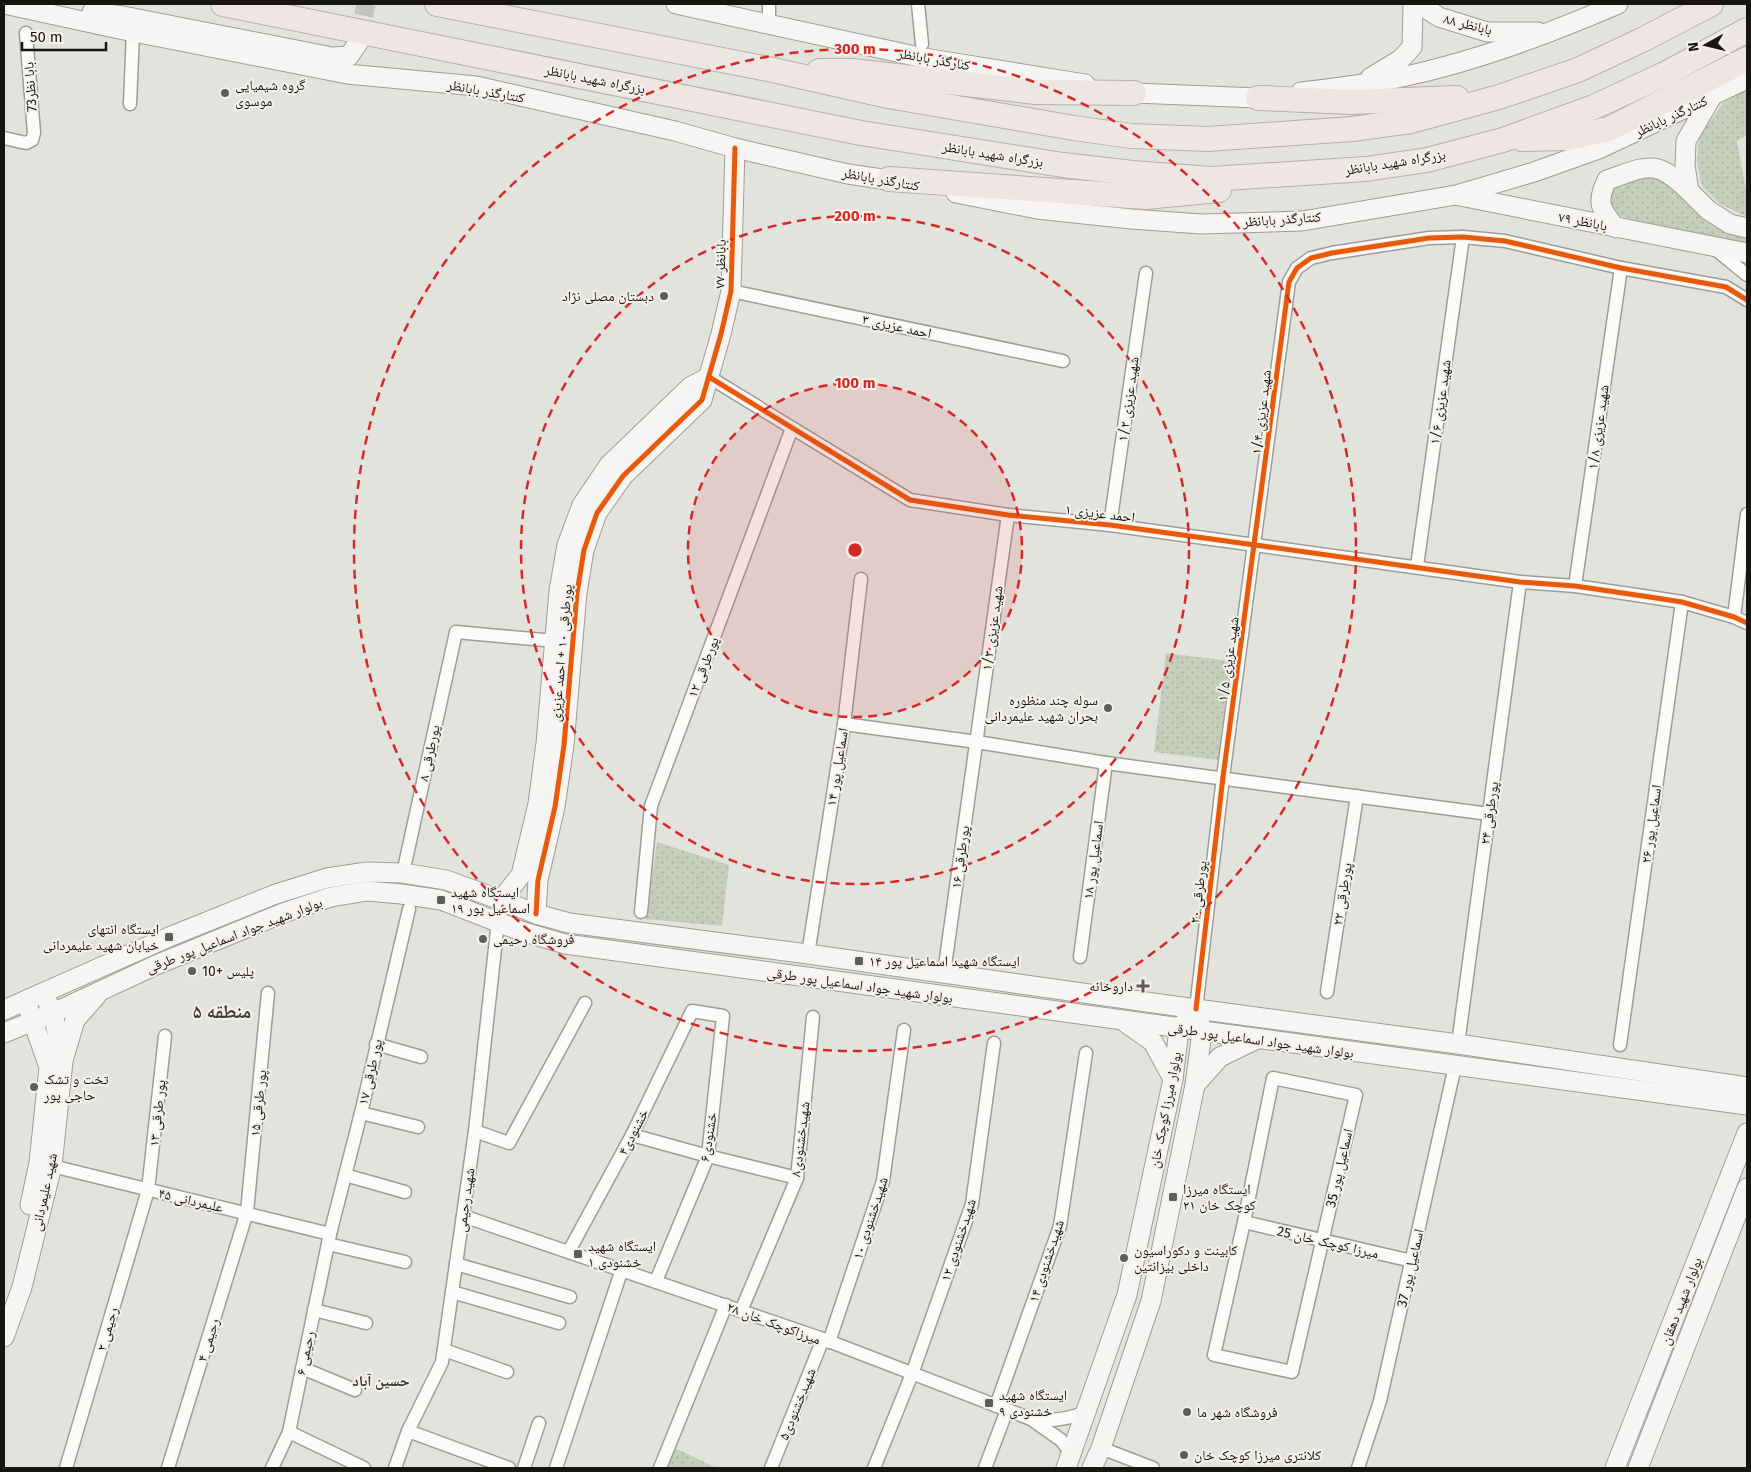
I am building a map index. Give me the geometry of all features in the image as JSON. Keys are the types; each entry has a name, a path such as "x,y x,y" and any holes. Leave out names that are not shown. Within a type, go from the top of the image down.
{"highway":[{"name":"بزرگراه شهید بابانظر","path":"223,4 842,129 1063,165 1210,179 1366,169 1427,160 1503,140 1594,107 1665,74 1747,30"},
{"path":"437,4 773,70 888,96 1131,136 1208,140 1352,130 1412,121 1499,97 1578,70 1644,39 1711,4"},
{"path":"1503,140 1567,138 1609,129 1747,59"},
{"path":"773,70 852,71 1036,92 1134,93"},
{"path":"1258,98 1352,102 1499,97"},
{"path":"889,179 1145,197 1211,192 1295,174"}],"main road":[{"name":"کنتارگذر بابانظر","path":"4,4 133,32 347,74 476,86 675,131 735,148 848,174 889,179 1037,209 1201,224 1302,220 1456,195 1534,172 1600,148 1711,98 1747,79"},
{"path":"39,4 124,16 332,57 349,56 358,44"},
{"name":"کنارگذر بابانظر","path":"676,4 924,58 1134,93 1258,98 1403,77 1491,53 1552,32 1618,4"},
{"path":"1360,84 1401,59 1412,48 1414,34 1413,4"},
{"name":"بابانظر ۸۸","path":"1419,4 1439,17 1487,32 1552,32"},
{"path":"1689,191 1685,166 1686,141 1711,98"},
{"name":"بابانظر ۷۷","path":"709,377 731,291 735,148"},
{"path":"1616,228 1604,214 1600,204 1600,194 1607,180 1644,167 1661,169 1674,176 1708,210 1730,224 1747,228"},
{"name":"بابانظر ۷۹","path":"1456,195 1747,253"},
{"path":"501,900 521,876 538,804 546,743 559,591 567,545 582,505 610,465 690,387 709,377"},
{"name":"پورطرقی ۱۰ + احمد عزیزی","path":"536,914 538,880 555,807 562,754 576,593 584,550 598,513 623,476 702,400 709,377"},
{"name":"بولوار شهید جواد اسماعیل پور طرقی","path":"4,1010 169,936 276,894 327,878 367,872 403,873 446,880 536,914 569,923 808,954 1458,1044 1747,1087"},
{"name":"بولوار شهید جواد اسماعیل پور طرقی","path":"4,1033 156,965 283,913 340,896 367,891 441,900 521,931 565,944 1747,1106"},
{"path":"664,958 667,936"},
{"path":"63,1061 67,1043 76,1020 101,990"},
{"name":"شهید علیمردانی","path":"4,1337 22,1287 46,1164 63,1061 52,1013 43,993"},
{"name":"شهید علیمردانی","path":"4,1306 46,1164 49,1067 34,1021 25,1002"},
{"path":"1179,1029 1196,1009"},
{"name":"بولوار میرزا کوچک خان","path":"1092,1468 1101,1448 1151,1301 1195,1085 1202,1032 1196,1009"},
{"path":"1123,1021 1153,1042 1173,1079"},
{"name":"بولوار میرزا کوچک خان","path":"1069,1461 1127,1295 1173,1079 1179,1029"},
{"path":"1195,1085 1220,1057 1257,1039"},
{"name":"بولوار شهید دهقان","path":"1615,1468 1747,1133"},
{"path":"1157,1153 1163,1149 1170,1149 1181,1157"},
{"name":"بولوار شهید دهقان","path":"1638,1468 1747,1188"}],"street":[{"path":"769,4 769,23"},
{"path":"918,4 922,44"},
{"path":"130,104 133,32"},
{"name":"بابا نظر73","path":"4,138 26,143 32,140 34,133 26,34"},
{"path":"1463,237 1504,241 1620,268 1726,287 1747,300"},
{"name":"شهید عزیزی ۱/۴","path":"1255,544 1289,282 1297,268 1311,258 1318,256 1428,238 1463,237"},
{"name":"شهید عزیزی ۱/۶","path":"1417,566 1463,237"},
{"path":"1710,245 1747,275"},
{"name":"شهید عزیزی ۱/۸","path":"1575,586 1620,268"},
{"name":"شهید عزیزی ۱/۲","path":"1110,525 1146,272"},
{"name":"احمد عزیزی ۳","path":"731,291 1063,361"},
{"name":"احمد عزیزی ۱","path":"709,377 910,500 1008,515 1110,525 1255,544 1520,582 1575,586 1682,602 1734,617 1747,623"},
{"name":"پورطرقی ۱۲","path":"641,912 651,806 792,428"},
{"path":"1734,617 1747,514"},
{"name":"شهید عزیزی ۱/۳","path":"976,742 1008,515"},
{"name":"شهید عزیزی ۱/۵","path":"1223,777 1255,544"},
{"name":"اسماعیل پور ۱۴","path":"808,954 844,724 861,579"},
{"name":"پورطرقی ۲۴","path":"1458,1044 1520,582"},
{"name":"اسماعیل پور ۲۶","path":"1620,1045 1682,602"},
{"name":"پورطرقی ۸","path":"403,873 456,632 555,641"},
{"path":"844,724 976,742 1106,763 1223,777 1489,814"},
{"name":"پورطرقی ۱۶","path":"944,973 976,742"},
{"name":"اسماعیل پور ۱۸","path":"1080,957 1106,763"},
{"name":"پورطرقی ۲۰","path":"1196,1009 1223,777"},
{"name":"پورطرقی ۲۲","path":"1327,992 1356,796"},
{"name":"پور طرقی ۱۷","path":"329,1239 409,909"},
{"name":"شهید رحیمی","path":"395,1468 408,1431 442,1362 475,1131 498,921"},
{"name":"پور طرقی ۱۵","path":"247,1212 268,993"},
{"path":"475,1131 509,1143 584,1003"},
{"name":"خشنودی۴","path":"569,1251 632,1135 692,1011"},
{"name":"خشنودی۶","path":"656,1281 708,1156 723,1016 692,1011"},
{"name":"شهیدخشنودی۸","path":"742,1311 797,1178 813,1017"},
{"name":"شهیدخشنودی ۱۰","path":"826,1341 883,1182 904,1030"},
{"name":"پور طرقی ۱۳","path":"148,1190 165,1036"},
{"path":"376,1044 421,1057"},
{"name":"شهیدخشنودی ۱۲","path":"874,1468 912,1374 972,1204 994,1044"},
{"name":"شهیدخشنودی ۱۴","path":"985,1468 1002,1408 1060,1226 1086,1053"},
{"name":"اسماعیل پور 37","path":"1358,1468 1380,1401 1455,1066"},
{"name":"اسماعیل پور 35","path":"1273,1078 1356,1095 1292,1372 1214,1355 1244,1222 1273,1078"},
{"path":"361,1113 418,1126"},
{"path":"632,1135 797,1178"},
{"name":"علیمردانی ۴۵","path":"46,1164 148,1190 247,1212 406,1262"},
{"path":"345,1175 405,1192"},
{"name":"رحیمی ۲","path":"66,1468 148,1190"},
{"name":"رحیمی ۴","path":"168,1468 247,1212"},
{"name":"میرزاکوچک خان ۲۸","path":"463,1216 726,1305 1032,1419 1061,1440 1069,1461"},
{"name":"میرزا کوچک خان 25","path":"1244,1222 1412,1261"},
{"name":"رحیمی ۶","path":"272,1468 289,1432 329,1239"},
{"path":"456,1264 570,1297"},
{"path":"556,1468 622,1269"},
{"path":"452,1292 559,1323"},
{"path":"660,1468 726,1305"},
{"path":"314,1310 366,1323"},
{"name":"شهیدخشنودی۵","path":"771,1468 826,1341"},
{"path":"444,1350 507,1372"},
{"path":"302,1368 355,1390"},
{"path":"1032,1419 1045,1421 1066,1420 1084,1414"},
{"path":"524,1468 539,1424"},
{"path":"408,1431 509,1468"},
{"path":"289,1432 364,1468"},
{"path":"1101,1448 1153,1468"}],"green space":[{"path":"1747,89 1747,135 1737,141 1747,196 1747,217 1720,204 1702,186 1697,162 1699,137 1723,103"},
{"path":"1655,174 1712,224 1732,234 1747,237 1747,245 1653,226 1618,215 1606,203 1610,187"},
{"path":"1166,653 1230,661 1218,760 1154,752"},
{"path":"657,842 729,865 722,926 646,919"},
{"path":"675,1448 717,1468 667,1468"}],"tunnel":[{"path":"358,43 366,4"}],"cycle path":[{"path":"536,914 538,880 555,807 564,745 577,593 584,550 597,513 623,476 702,400 731,291 735,148"},
{"path":"1196,1009 1223,777 1289,282 1297,268 1311,258 1332,253 1429,238 1463,237 1505,241 1621,268 1726,287 1747,300"},
{"path":"709,377 910,500 1008,515 1110,525 1520,582 1575,586 1682,602 1734,617 1747,623"}],"place":[{"name":"گروه شیمیایی موسوی","path":"225,93"},
{"name":"دبستان مصلی نژاد","path":"664,296"},
{"name":"سوله چند منظوره بحران شهید علیمردانی","path":"1108,708"},
{"name":"ایستگاه شهید اسماعیل پور ۱۹","path":"441,900"},
{"name":"ایستگاه انتهای خیابان شهید علیمردانی","path":"169,937"},
{"name":"فروشگاه رحیمی","path":"483,939"},
{"name":"ایستگاه شهید اسماعیل پور ۱۴","path":"859,961"},
{"name":"پلیس +10","path":"192,971"},
{"name":"داروخانه","path":"1143,986"},
{"name":"تخت و تشک حاجی پور","path":"34,1087"},
{"name":"ایستگاه میرزا کوچک خان ۲۱","path":"1173,1197"},
{"name":"ایستگاه شهید خشنودی ۱","path":"578,1254"},
{"name":"کابینت و دکوراسیون داخلی بیزانتین","path":"1124,1258"},
{"name":"ایستگاه شهید خشنودی ۹","path":"989,1403"},
{"name":"فروشگاه شهر ما","path":"1187,1412"},
{"name":"کلانتری میرزا کوچک خان","path":"1184,1455"}],"district":[{"name":"منطقه ۵","path":"222,1011"},
{"name":"حسین آباد","path":"381,1381"}]}
